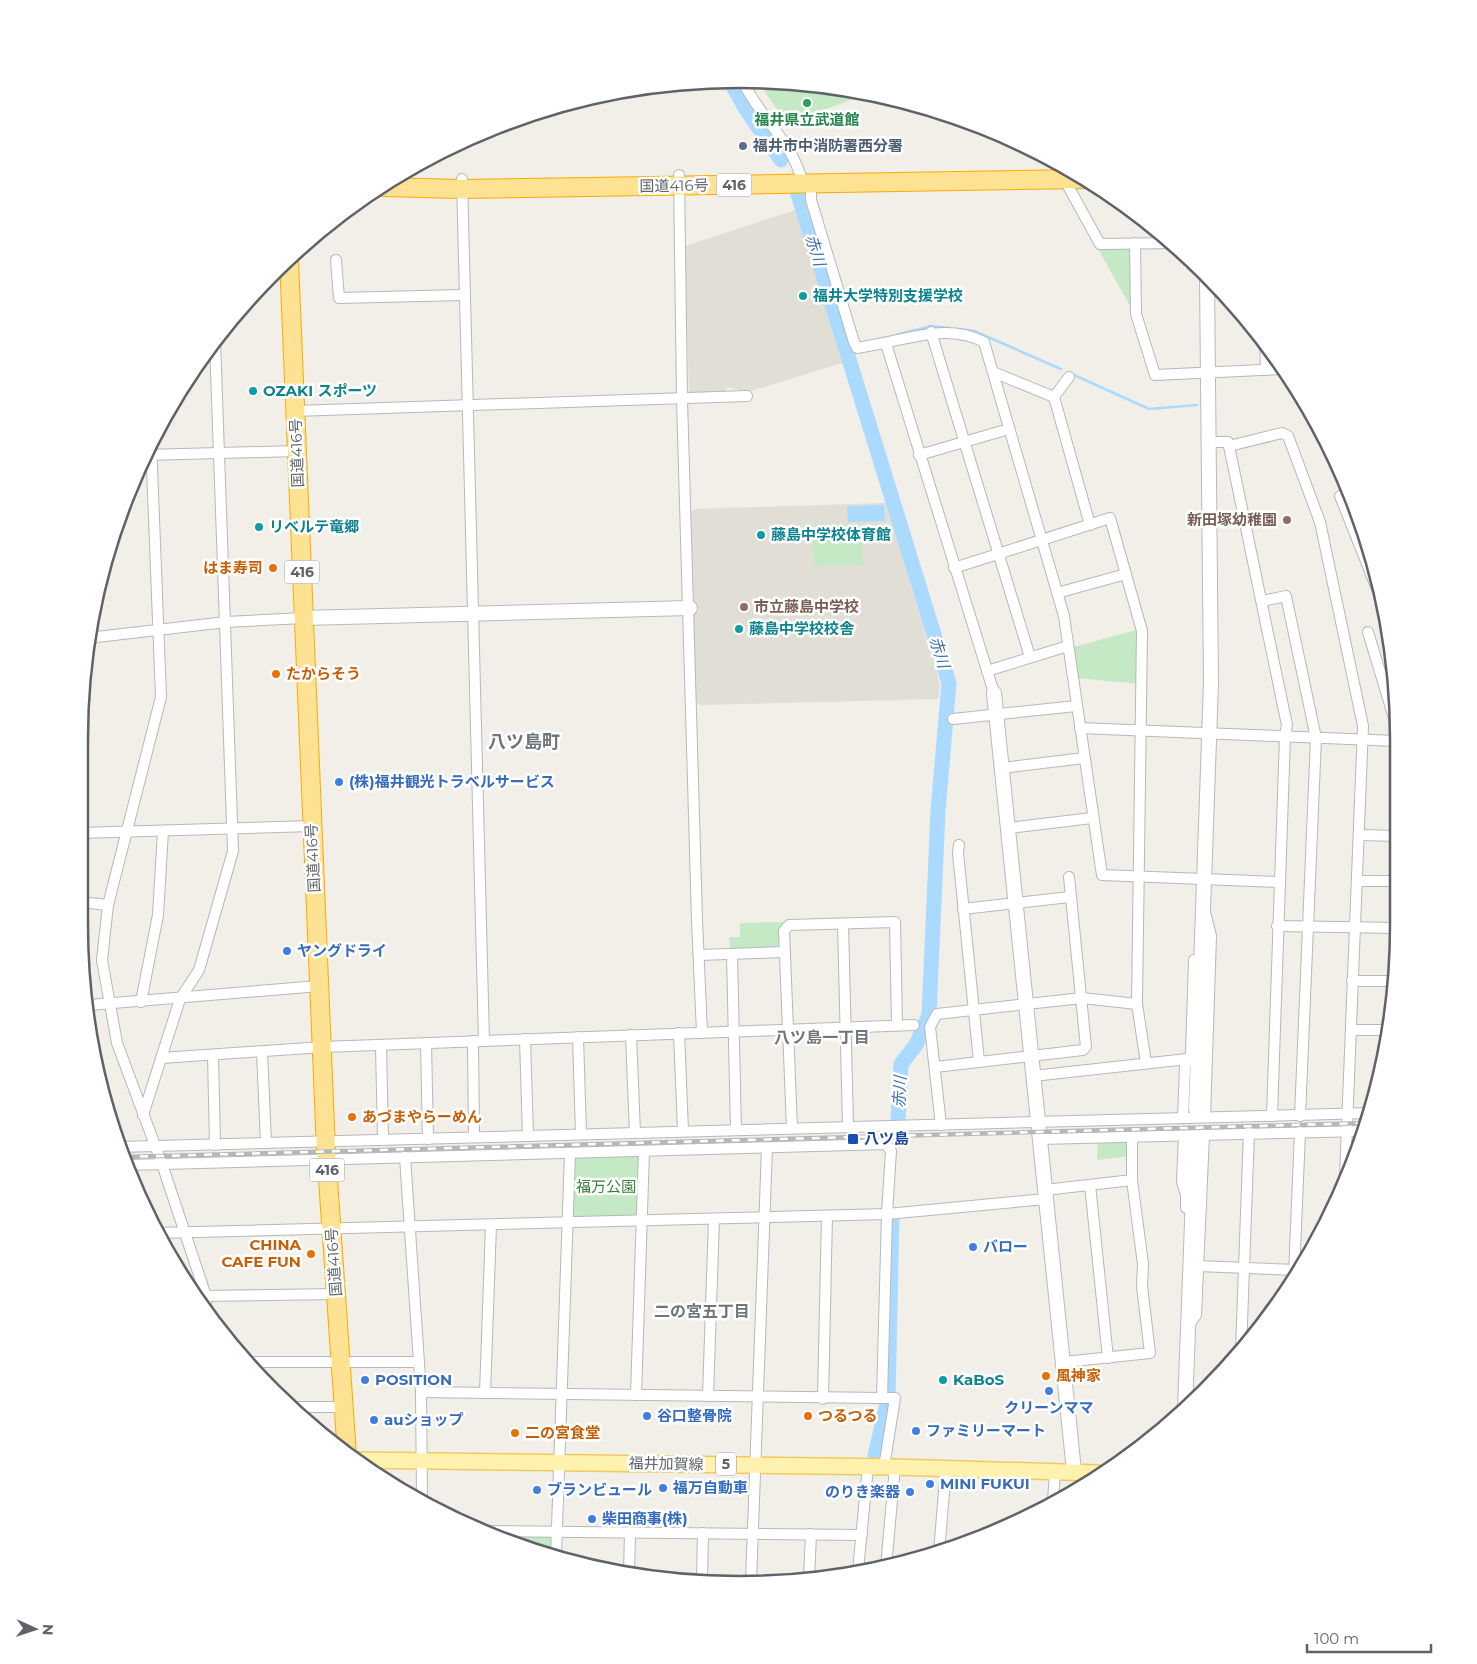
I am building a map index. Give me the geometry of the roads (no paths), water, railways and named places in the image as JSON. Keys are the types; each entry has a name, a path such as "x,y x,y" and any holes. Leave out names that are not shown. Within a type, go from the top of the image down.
{"highway":[{"name":"国道416号","path":"396,186 1062,174"},
{"name":"国道416号","path":"408,178 461,184"},
{"name":"国道416号","path":"289,267 326,1142 346,1445"}],"main road":[{"name":"福井加賀線","path":"367,1460 868,1466 1091,1472"}],"street":[{"path":"746,88 791,151 805,180 857,348 931,332 973,336 984,342 1064,616 1092,818 1102,875 1279,882"},
{"path":"1071,179 1068,186 1100,244 1161,243"},
{"path":"679,180 682,399 702,1032"},
{"path":"461,184 484,1041"},
{"path":"1135,243 1136,314 1155,375 1275,369"},
{"path":"336,260 339,298 463,295"},
{"path":"1201,1113 1204,906 1210,732 1210,373 1207,287"},
{"path":"931,332 1030,658"},
{"path":"889,342 887,347 994,693 998,715 1074,1471"},
{"path":"143,1115 180,999 199,970 233,851 216,350"},
{"path":"1266,357 1266,370"},
{"path":"993,372 1054,397"},
{"path":"1054,397 1069,378"},
{"path":"295,411 746,396"},
{"path":"1054,397 1090,525"},
{"path":"919,455 1009,429"},
{"path":"1229,446 1282,433 1288,436 1320,522 1362,726 1360,835 1354,927 1346,1160"},
{"path":"1210,442 1228,442 1287,724 1277,926 1272,1116"},
{"path":"153,455 297,451"},
{"path":"149,465 161,697 108,905 102,960 112,1004 117,1043 162,1164 185,1232 203,1295"},
{"path":"1342,495 1340,496 1360,547"},
{"path":"954,568 1110,518 1142,630 1137,876 1137,1004 1146,1063"},
{"path":"1057,593 1126,574"},
{"path":"1262,601 1286,596 1316,738 1300,1116"},
{"path":"96,637 226,622 304,618 690,608"},
{"path":"1368,632 1388,699"},
{"path":"987,671 1068,646"},
{"path":"953,719 1076,706"},
{"path":"1080,728 1390,741"},
{"path":"1002,768 1084,758"},
{"path":"1009,828 1092,818"},
{"path":"88,833 312,826"},
{"path":"141,1002 158,915 163,831"},
{"path":"1360,835 1390,836"},
{"path":"959,844 963,909 980,1061"},
{"path":"935,1066 1083,1050 1086,1047 1069,877"},
{"path":"1357,881 1390,881"},
{"path":"963,909 1070,896"},
{"path":"88,903 108,905"},
{"path":"1184,1118 1188,1059 1190,1054 1196,936 1204,906"},
{"path":"792,1128 784,931 789,925 894,922 897,1025"},
{"path":"842,924 848,1126"},
{"path":"1277,926 1390,928"},
{"path":"699,955 785,952"},
{"path":"732,954 732,1031 736,1130"},
{"path":"1352,981 1387,981"},
{"path":"93,1005 319,986"},
{"path":"941,1126 930,1027 937,1014 1082,998 1137,1004"},
{"path":"161,1058 322,1047 914,1024"},
{"path":"1351,1030 1381,1030"},
{"path":"679,1033 684,1131"},
{"path":"631,1035 635,1133"},
{"path":"578,1037 581,1134"},
{"path":"525,1039 528,1136"},
{"path":"473,1041 474,1137"},
{"path":"426,1043 428,1139"},
{"path":"381,1045 383,1140"},
{"path":"262,1052 266,1144"},
{"path":"213,1055 215,1145"},
{"path":"1033,1076 1188,1059"},
{"path":"126,1147 848,1126 1039,1123 1184,1118 1201,1113 1272,1116 1361,1113"},
{"path":"1040,1139 1194,1138 1249,1132 1356,1131"},
{"path":"1241,1339 1249,1132"},
{"path":"1295,1262 1300,1132"},
{"path":"1064,1362 1150,1353 1132,1180 1132,1138"},
{"path":"1189,1326 1196,1315 1198,1266 1194,1138"},
{"path":"1188,1396 1194,1138"},
{"path":"133,1165 886,1144 891,1151 887,1214 882,1398"},
{"path":"751,1576 766,1148"},
{"path":"636,1395 644,1151"},
{"path":"556,1550 570,1153"},
{"path":"405,1157 421,1392 422,1494"},
{"path":"165,1233 887,1214 1046,1194 1090,1184 1132,1180"},
{"path":"1090,1184 1108,1358"},
{"path":"823,1399 827,1216"},
{"path":"708,1396 714,1219"},
{"path":"485,1393 491,1225"},
{"path":"1198,1266 1289,1272"},
{"path":"206,1300 336,1294"},
{"path":"256,1362 418,1362"},
{"path":"421,1392 823,1399 894,1398 886,1559"},
{"path":"300,1407 344,1407"},
{"path":"859,1565 868,1466"},
{"path":"940,1544 946,1468"},
{"path":"1054,1494 1055,1470"},
{"path":"502,1532 862,1535"},
{"path":"629,1567 630,1532"},
{"path":"702,1575 703,1533"},
{"path":"809,1572 811,1534"}],"water":[{"path":"884,505 885,521 848,522 847,506"}],"waterway":[{"name":"赤川","path":"734,88 747,111 781,160"},
{"name":"赤川","path":"798,194 949,683 938,811 929,1015 916,1045 901,1064 898,1121"},
{"path":"884,338 931,326 950,328"},
{"path":"960,329 974,331 1061,369"},
{"path":"1074,375 1149,409 1197,405"},
{"name":"赤川","path":"875,1456 888,1399 892,1219"}],"railway":[{"path":"130,1157 1358,1123"}],"place":[{"name":"福井県立武道館","path":"807,103"},
{"name":"福井市中消防署西分署","path":"743,146"},
{"name":"福井大学特別支援学校","path":"803,296"},
{"name":"OZAKI スポーツ","path":"253,391"},
{"name":"新田塚幼稚園","path":"1287,520"},
{"name":"リベルテ竜郷","path":"259,527"},
{"name":"藤島中学校体育館","path":"761,535"},
{"name":"はま寿司","path":"273,568"},
{"name":"市立藤島中学校","path":"744,607"},
{"name":"藤島中学校校舎","path":"739,629"},
{"name":"たからそう","path":"276,674"},
{"name":"(株)福井観光トラベルサービス","path":"339,782"},
{"name":"ヤングドライ","path":"287,951"},
{"name":"あづまやらーめん","path":"352,1117"},
{"name":"八ツ島","path":"853,1139"},
{"name":"バロー","path":"973,1247"},
{"name":"CHINA CAFE FUN","path":"311,1254"},
{"name":"風神家","path":"1046,1376"},
{"name":"POSITION","path":"365,1380"},
{"name":"KaBoS","path":"943,1380"},
{"name":"クリーンママ","path":"1049,1391"},
{"name":"谷口整骨院","path":"647,1416"},
{"name":"つるつる","path":"808,1416"},
{"name":"auショップ","path":"374,1420"},
{"name":"ファミリーマート","path":"916,1431"},
{"name":"二の宮食堂","path":"515,1433"},
{"name":"MINI FUKUI","path":"930,1484"},
{"name":"福万自動車","path":"663,1488"},
{"name":"ブランビュール","path":"537,1490"},
{"name":"のりき楽器","path":"910,1492"},
{"name":"柴田商事(株)","path":"592,1519"}],"district":[{"name":"八ツ島町","path":"524,742"},
{"name":"八ツ島一丁目","path":"822,1037"},
{"name":"二の宮五丁目","path":"702,1311"}],"park label":[{"name":"福万公園","path":"606,1187"}]}
